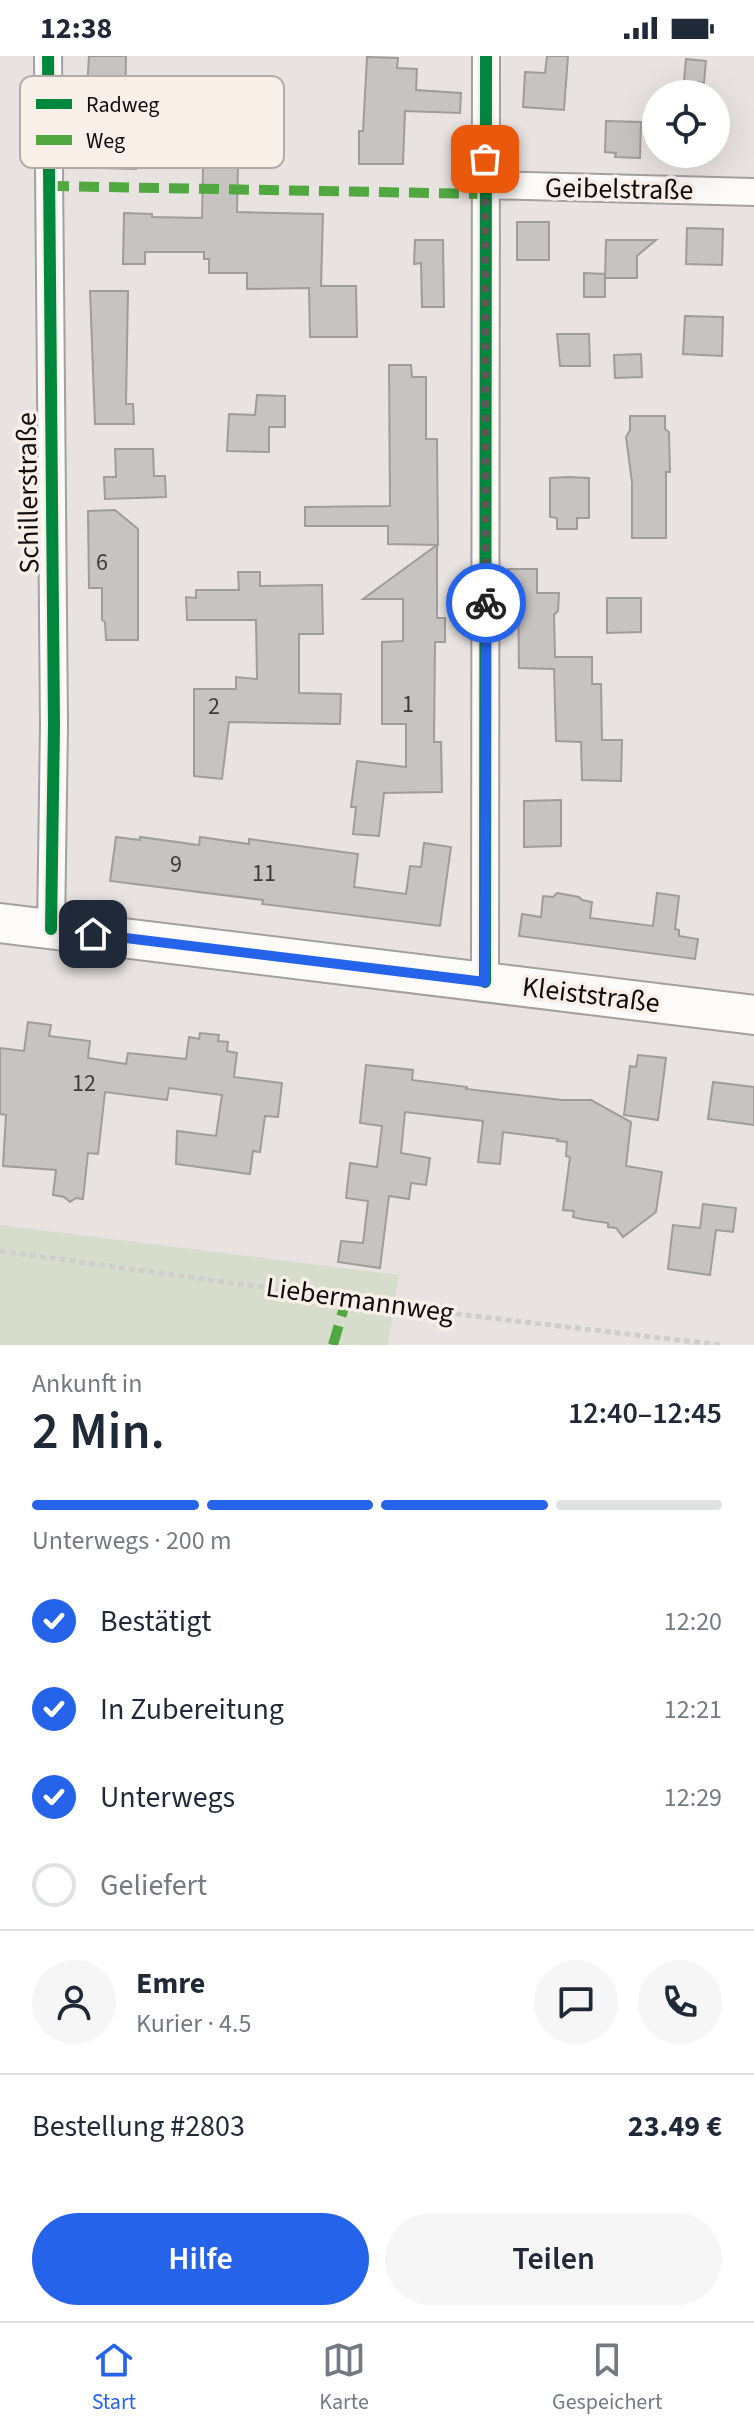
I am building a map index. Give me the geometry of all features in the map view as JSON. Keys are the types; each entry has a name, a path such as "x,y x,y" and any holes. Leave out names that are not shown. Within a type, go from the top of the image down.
{"street":[{"name":"Schillerstraße","path":"48,56 48,76"},
{"path":"485,982 486,56"},
{"name":"Schillerstraße","path":"49,168 54,725 51,929"},
{"name":"Geibelstraße","path":"485,185 754,192"},
{"name":"Kleiststraße","path":"0,923 754,1015"}],"green space":[{"path":"0,1225 399,1275 388,1345 0,1345"}],"building":[{"path":"89,56 126,56 126,76 88,76"},
{"path":"547,56 568,56 564,110 523,107 525,72 545,73"},
{"path":"367,57 398,58 397,68 417,69 416,90 461,93 460,113 405,111 403,164 359,164 359,131 363,131"},
{"path":"686,59 706,61 704,80 684,80"},
{"path":"606,121 641,122 640,158 615,157 616,153 605,152"},
{"path":"203,168 238,168 237,212 323,214 321,286 356,286 357,337 310,337 309,288 247,289 247,273 209,273 209,259 204,259 204,252 145,252 145,264 123,264 124,213 202,218"},
{"path":"517,222 549,222 549,260 517,260"},
{"path":"687,228 723,229 722,265 686,264"},
{"path":"415,240 443,240 444,307 422,307 421,263 414,264"},
{"path":"606,240 656,240 637,256 637,278 605,278"},
{"path":"584,273 605,274 605,297 584,297"},
{"path":"90,291 128,291 126,404 133,404 134,424 95,424"},
{"path":"685,316 723,317 722,356 683,354"},
{"path":"557,334 589,334 590,366 560,366"},
{"path":"641,354 642,377 615,378 614,355"},
{"path":"389,365 411,365 412,377 426,377 426,439 437,439 438,545 388,544 388,526 305,526 305,507 390,506"},
{"path":"257,395 285,396 285,427 269,427 269,452 227,451 229,414 255,415"},
{"path":"630,416 665,416 665,429 669,432 670,472 666,472 666,538 632,538 632,482 626,437 630,430"},
{"path":"115,449 153,449 154,476 165,476 166,497 105,499 104,477 116,477"},
{"path":"550,478 589,478 589,518 577,518 577,529 557,529 557,518 550,517"},
{"path":"115,510 138,529 138,640 106,640 105,622 102,620 102,588 89,588 88,511"},
{"path":"437,545 437,618 445,618 445,642 435,642 434,742 441,742 442,792 384,793 379,836 353,834 356,807 351,807 357,761 406,767 406,724 382,724 382,642 403,641 403,599 363,599"},
{"path":"508,569 537,569 537,593 559,593 558,611 554,615 555,657 592,657 592,684 601,684 602,740 622,740 621,781 582,780 581,742 556,741 554,669 519,668 518,593 508,593"},
{"path":"238,572 260,572 260,586 322,585 323,634 299,634 299,693 341,694 340,724 229,722 222,779 194,776 194,689 236,689 236,677 257,679 256,620 187,620 186,597 196,598 196,590 239,590"},
{"path":"607,598 641,598 641,632 607,633"},
{"path":"561,800 561,846 524,847 524,801"},
{"path":"116,837 199,845 200,837 249,844 249,839 358,854 354,887 406,894 410,866 421,867 424,843 451,847 440,926 110,881"},
{"path":"557,893 592,902 590,918 653,926 657,893 679,896 675,929 679,930 679,936 698,939 695,959 519,936 522,914 541,917 543,896 553,897"},
{"path":"28,1022 51,1025 49,1036 90,1041 88,1058 126,1064 128,1053 186,1059 189,1037 199,1039 200,1033 219,1035 218,1041 228,1042 227,1051 237,1053 234,1077 282,1083 278,1117 265,1116 260,1152 253,1151 250,1174 176,1164 177,1131 216,1136 222,1095 169,1088 167,1100 105,1092 98,1154 88,1153 83,1199 76,1198 70,1202 53,1195 56,1170 3,1166 6,1115 0,1114 0,1048 24,1051"},
{"path":"638,1055 666,1058 658,1120 624,1115 630,1066 636,1067"},
{"path":"366,1065 413,1070 412,1080 466,1089 562,1100 591,1100 631,1122 626,1166 662,1172 656,1212 623,1237 616,1228 608,1227 608,1223 573,1217 574,1211 563,1210 570,1157 566,1156 567,1142 503,1132 500,1164 478,1162 483,1121 405,1112 401,1153 430,1158 426,1185 411,1183 409,1199 389,1196 380,1268 338,1262 341,1241 363,1243 368,1201 346,1198 350,1163 377,1167 382,1126 360,1123"},
{"path":"713,1082 754,1087 754,1125 708,1119"},
{"path":"703,1204 736,1208 733,1232 716,1230 710,1275 668,1269 673,1225 700,1228"}],"marked path":[{"path":"49,186 485,194"},
{"path":"333,1345 347,1297"}],"cycle path":[{"path":"48,56 48,76"},
{"path":"485,982 486,56"},
{"path":"49,168 54,725 51,929"}],"way so far":[{"path":"485,159 486,603"}],"route":[{"path":"93,934 485,982 486,603"}]}
